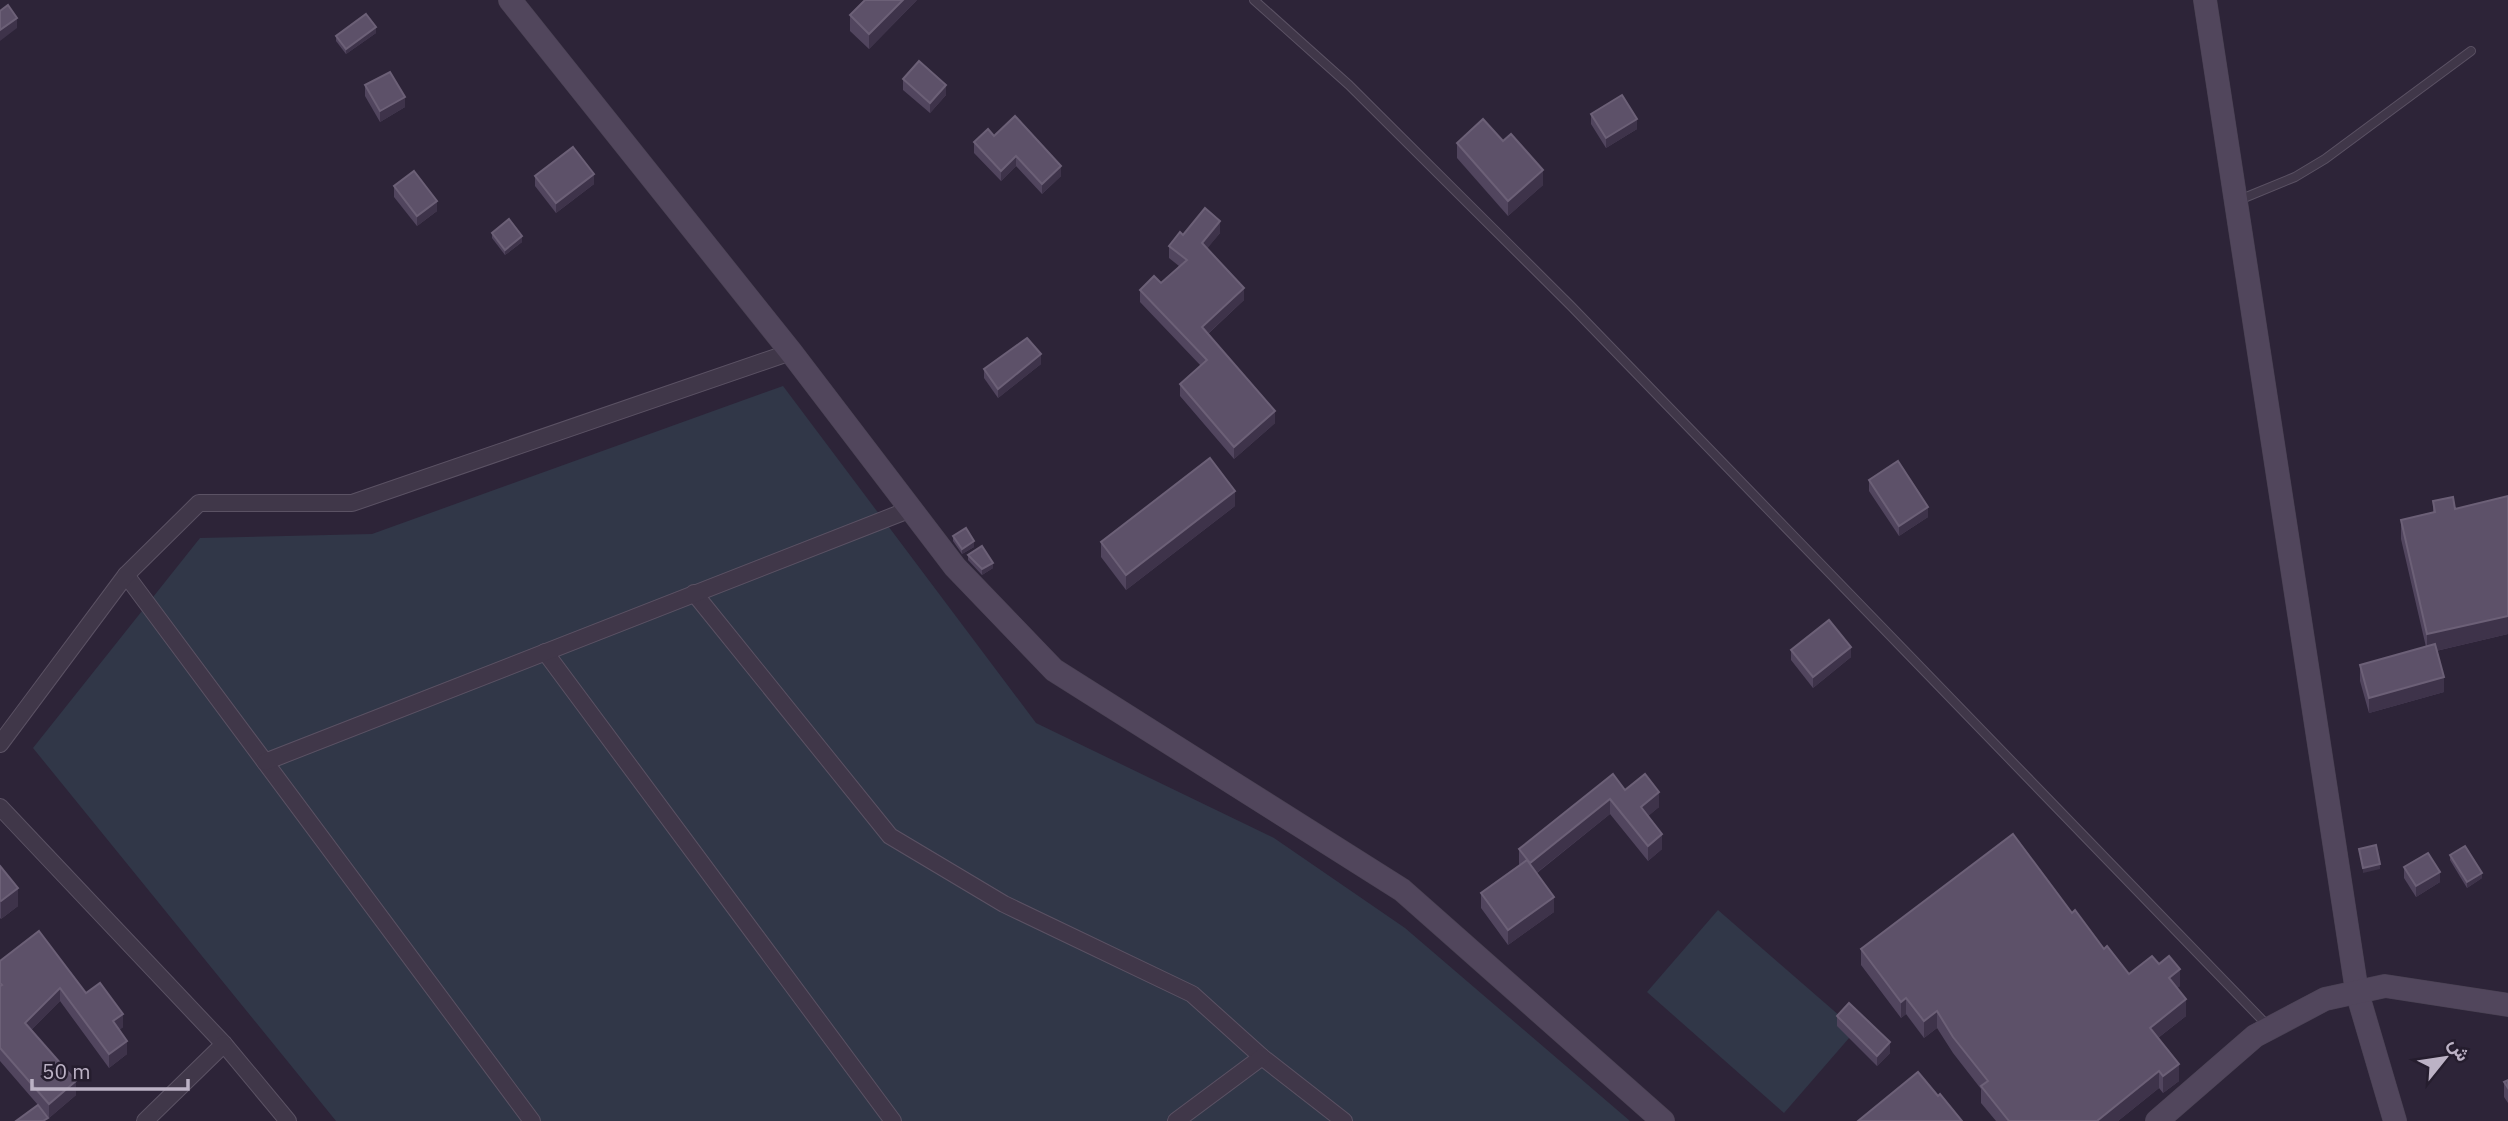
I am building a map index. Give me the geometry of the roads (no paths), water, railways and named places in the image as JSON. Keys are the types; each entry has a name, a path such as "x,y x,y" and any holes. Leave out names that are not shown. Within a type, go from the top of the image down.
{"street":[{"path":"510,0 791,352 955,567 1054,670 1402,890 1661,1121"},
{"path":"2205,0 2357,992 2395,1121"},
{"path":"0,744 125,575 200,503 352,503 791,352"},
{"path":"265,762 911,509"},
{"path":"125,575 533,1121"},
{"path":"694,593 890,836 1004,904 1192,994 1262,1056 1344,1121"},
{"path":"545,652 893,1121"},
{"path":"0,807 224,1044 288,1121"},
{"path":"2157,1121 2255,1036 2325,999 2385,986 2508,1005"},
{"path":"145,1121 224,1044"},
{"path":"1176,1121 1262,1056"}],"lane":[{"path":"1254,0 1349,85 1571,306 2270,1028"},
{"path":"2236,201 2295,177 2325,159 2471,51"}]}
